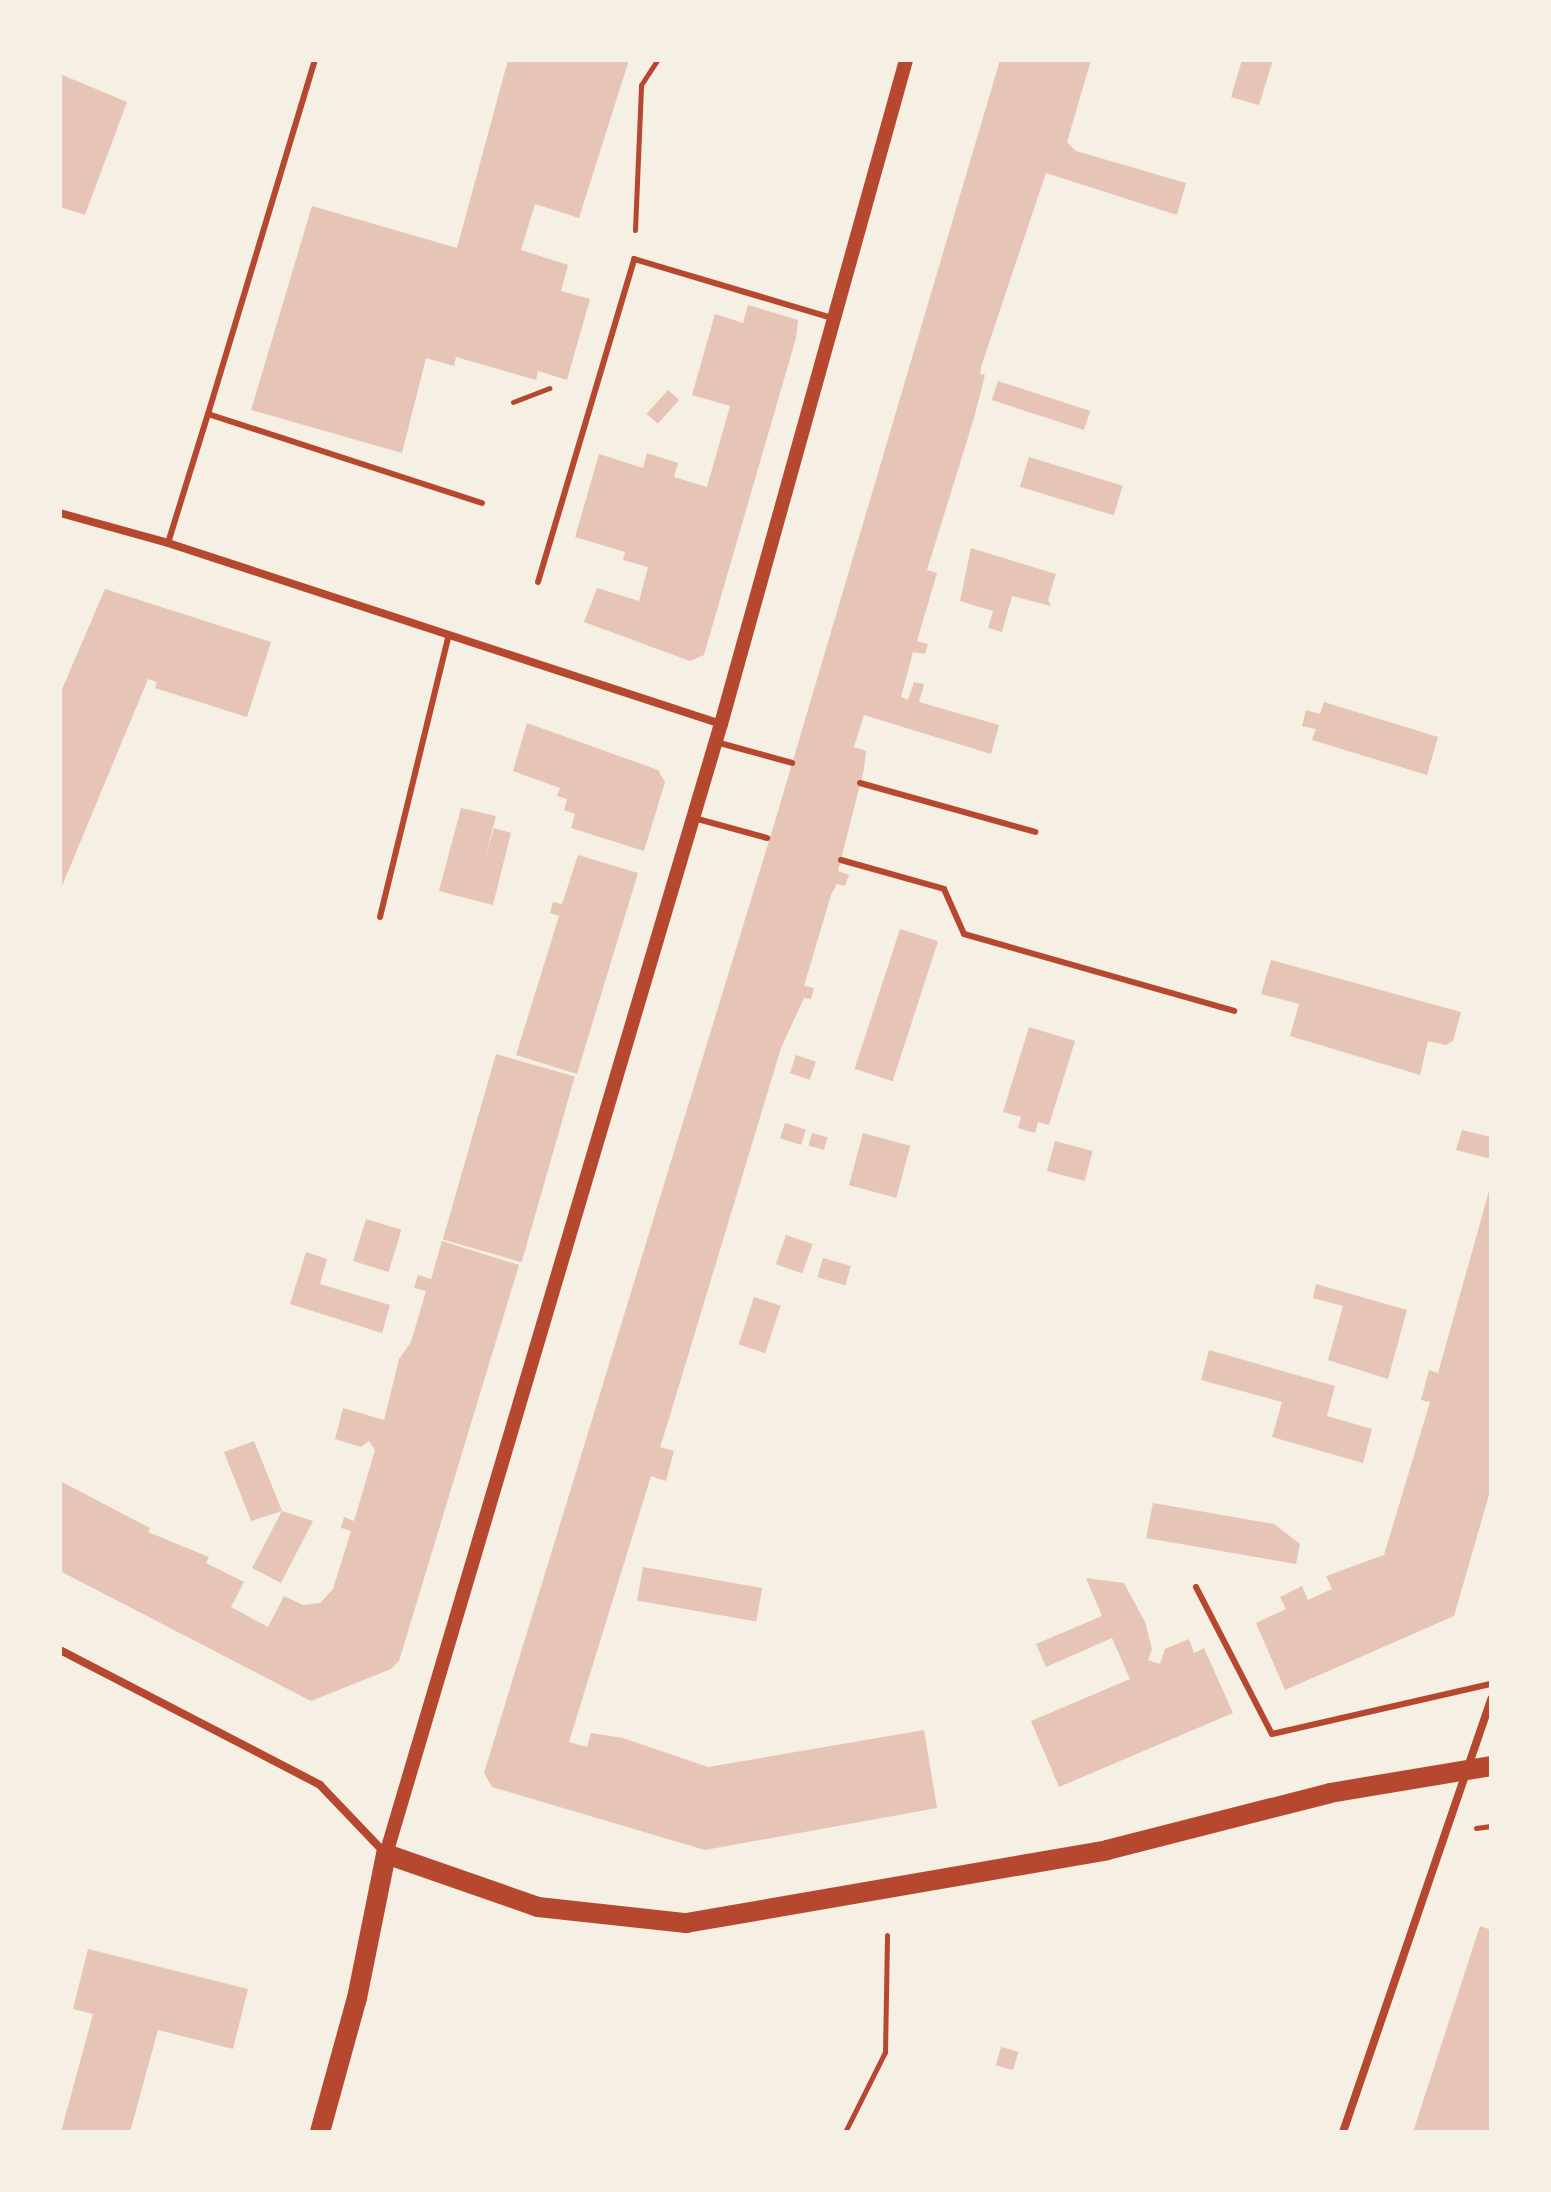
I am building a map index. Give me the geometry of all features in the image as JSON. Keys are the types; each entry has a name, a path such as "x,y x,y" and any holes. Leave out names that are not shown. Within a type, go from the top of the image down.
{"main road":[{"path":"320,2132 357,1998 386,1854 538,1907 686,1923 1107,1850 1330,1793 1491,1766"}],"street":[{"path":"60,1650 320,1785 386,1854 716,742 906,60"},
{"path":"60,514 168,543 721,724"},
{"path":"1343,2132 1464,1770 1491,1699"}],"lane":[{"path":"168,543 315,60"},
{"path":"538,582 634,259 835,319"},
{"path":"208,414 482,503"},
{"path":"380,917 448,637"},
{"path":"716,742 792,763"},
{"path":"860,783 1035,832"},
{"path":"693,818 767,838"},
{"path":"841,860 944,889 964,934 1234,1011"},
{"path":"1196,1587 1272,1734 1491,1684"}],"path":[{"path":"634,259 641,85 657,60"},
{"path":"513,402 549,388"},
{"path":"845,2132 885,2052 887,1935"}],"building":[{"path":"508,60 629,60 579,218 535,204 521,250 568,265 561,291 590,299 567,380 538,371 536,380 456,357 454,366 426,358 402,453 251,410 312,206 457,248"},
{"path":"1000,60 1091,60 1067,142 1076,151 1186,183 1177,215 1046,173 982,364 980,374 985,375 974,418 927,570 937,573 917,641 928,644 925,654 913,652 901,697 908,700 914,682 924,684 919,702 999,725 991,754 864,715 854,747 866,751 864,769 838,871 849,875 845,886 837,884 831,895 804,986 814,988 811,999 804,998 781,1048 660,1447 674,1451 666,1481 651,1476 569,1742 587,1747 591,1733 623,1738 708,1767 924,1730 937,1808 705,1850 492,1787 484,1773 776,818"},
{"path":"1242,60 1273,60 1259,105 1231,97"},
{"path":"60,74 127,102 85,215 60,207"},
{"path":"748,305 798,320 796,338 704,655 690,661 584,622 597,588 639,601 648,567 623,560 625,552 575,537 599,454 643,468 647,453 678,463 674,477 707,487 730,406 692,395 715,314 743,323"},
{"path":"998,381 1090,411 1084,430 992,400"},
{"path":"668,390 679,400 658,424 647,414"},
{"path":"1029,457 1123,486 1114,515 1020,487"},
{"path":"971,548 1056,574 1048,600 1051,606 1012,596 1002,632 988,628 993,611 960,601"},
{"path":"105,589 271,642 247,717 155,688 157,682 148,679 60,891 60,694"},
{"path":"1324,702 1438,737 1427,775 1312,740 1316,729 1302,726 1306,710 1320,714"},
{"path":"527,723 658,770 665,782 644,851 571,828 575,814 564,810 567,799 557,796 560,788 513,771"},
{"path":"461,808 496,816 485,858 494,828 511,833 493,905 439,891"},
{"path":"578,855 638,873 577,1074 516,1055 559,916 550,913 553,902 562,904"},
{"path":"900,929 938,941 893,1081 855,1069"},
{"path":"1271,960 1461,1012 1453,1041 1446,1045 1428,1041 1420,1075 1290,1036 1299,1004 1261,994"},
{"path":"1029,1027 1075,1041 1049,1125 1038,1122 1035,1133 1018,1128 1021,1117 1003,1112"},
{"path":"496,1054 575,1077 522,1262 443,1240"},
{"path":"796,1055 816,1062 810,1080 790,1073"},
{"path":"785,1123 806,1130 801,1145 780,1138"},
{"path":"1462,1130 1491,1137 1491,1159 1456,1150"},
{"path":"812,1133 827,1137 824,1150 809,1146"},
{"path":"863,1133 910,1146 896,1198 849,1185"},
{"path":"1055,1141 1093,1151 1085,1181 1047,1171"},
{"path":"1491,1184 1491,1488 1454,1616 1285,1690 1256,1623 1286,1609 1280,1597 1302,1586 1308,1600 1332,1589 1326,1576 1384,1555 1430,1402 1421,1400 1429,1370 1438,1373"},
{"path":"366,1219 401,1230 389,1272 353,1261"},
{"path":"786,1235 812,1244 802,1273 776,1264"},
{"path":"442,1241 519,1265 399,1661 391,1669 311,1701 60,1571 60,1481 150,1528 148,1532 209,1557 206,1563 244,1582 231,1607 268,1627 284,1596 303,1605 320,1603 333,1589 351,1531 341,1528 344,1517 354,1521 375,1450 369,1441 361,1447 335,1439 343,1408 384,1420 399,1359 411,1342 426,1291 414,1288 418,1275 431,1279"},
{"path":"306,1252 327,1259 320,1284 390,1305 382,1333 290,1304"},
{"path":"823,1258 851,1266 845,1285 817,1277"},
{"path":"1316,1284 1407,1310 1388,1379 1328,1360 1343,1306 1313,1298"},
{"path":"754,1297 781,1306 765,1353 739,1345"},
{"path":"1209,1350 1335,1386 1327,1416 1372,1429 1363,1463 1272,1437 1282,1402 1201,1380"},
{"path":"254,1441 282,1511 251,1521 224,1452"},
{"path":"1153,1503 1274,1524 1300,1544 1296,1564 1146,1538"},
{"path":"282,1511 313,1521 281,1583 252,1568"},
{"path":"643,1567 762,1588 756,1621 637,1600"},
{"path":"1086,1578 1124,1583 1145,1622 1152,1649 1148,1660 1160,1664 1165,1649 1189,1639 1194,1653 1204,1648 1233,1713 1059,1787 1031,1721 1130,1679 1112,1638 1046,1667 1036,1644 1102,1616"},
{"path":"1480,1926 1491,1930 1491,2132 1413,2132"},
{"path":"88,1949 248,1989 233,2049 158,2030 130,2132 61,2132 93,2014 73,2009"},
{"path":"1001,2047 1018,2052 1013,2070 996,2065"}]}
